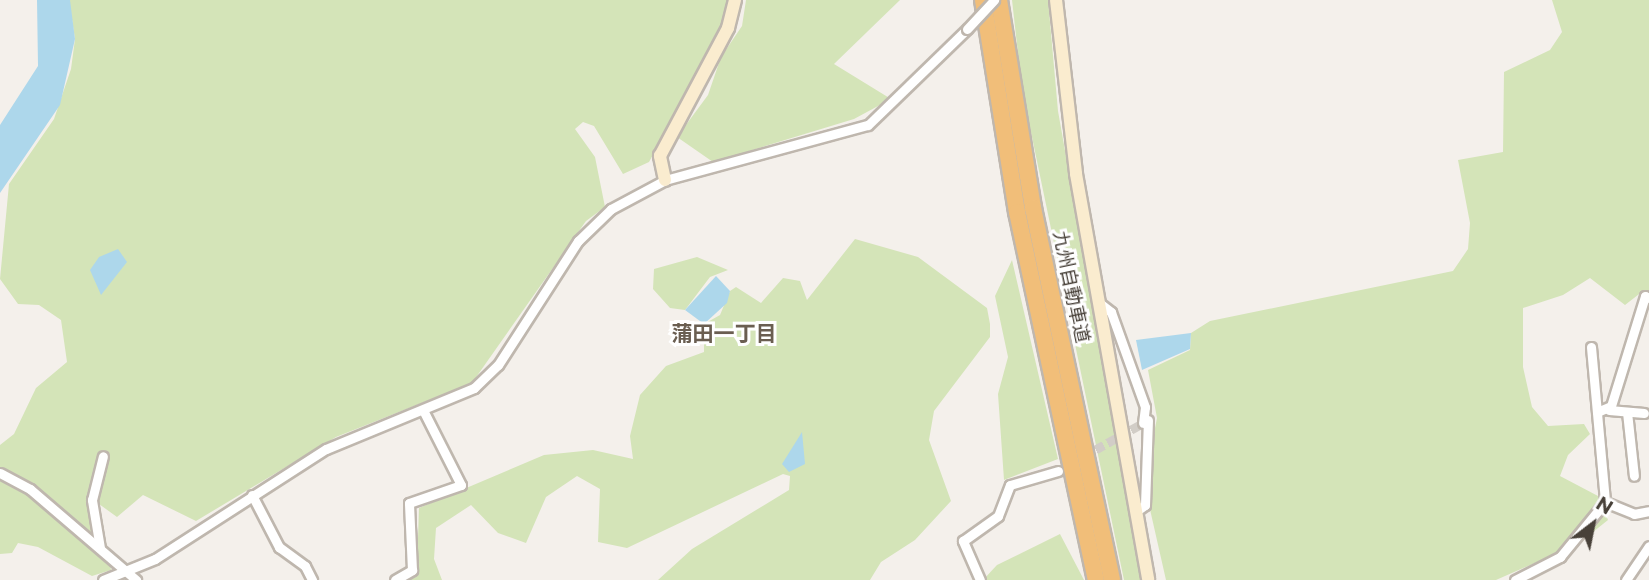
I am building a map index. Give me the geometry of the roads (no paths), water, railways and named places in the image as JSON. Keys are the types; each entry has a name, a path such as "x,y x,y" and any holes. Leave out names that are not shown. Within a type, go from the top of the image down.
{"highway":[{"name":"九州自動車道","path":"983,0 1017,212 1096,580"},
{"name":"九州自動車道","path":"996,0 1033,208 1112,580"}],"street":[{"path":"665,180 660,156 728,29 735,0"},
{"path":"103,580 130,570 326,449 423,410 488,377 589,226 665,180 868,125 996,0"},
{"path":"1056,0 1096,300 1148,580"},
{"path":"1609,410 1649,298"},
{"path":"1096,300 1111,312 1145,421 1145,505 1135,512"},
{"path":"1515,580 1560,557 1605,502 1591,347"},
{"path":"394,580 412,570 409,503 461,485 423,410"},
{"path":"1597,412 1609,410 1644,413"},
{"path":"1627,412 1634,476"},
{"path":"100,548 92,499 103,456"},
{"path":"980,580 963,541 998,516 1010,485 1058,471"},
{"path":"0,473 30,489 130,570 136,580"},
{"path":"252,495 279,547 305,566 312,580"},
{"path":"1605,502 1634,514 1649,511"},
{"path":"1626,580 1649,546"}],"water":[{"path":"37,0 70,0 75,39 60,105 0,193 0,125 38,66"},
{"path":"118,249 127,262 101,295 90,270 99,257"},
{"path":"716,276 730,291 727,303 704,324 685,310"},
{"path":"1191,333 1190,349 1142,370 1136,340"},
{"path":"802,432 805,464 789,472 782,464"}],"tunnel":[{"path":"1084,456 1143,423"}],"district":[{"name":"蒲田一丁目","path":"724,334"}]}
